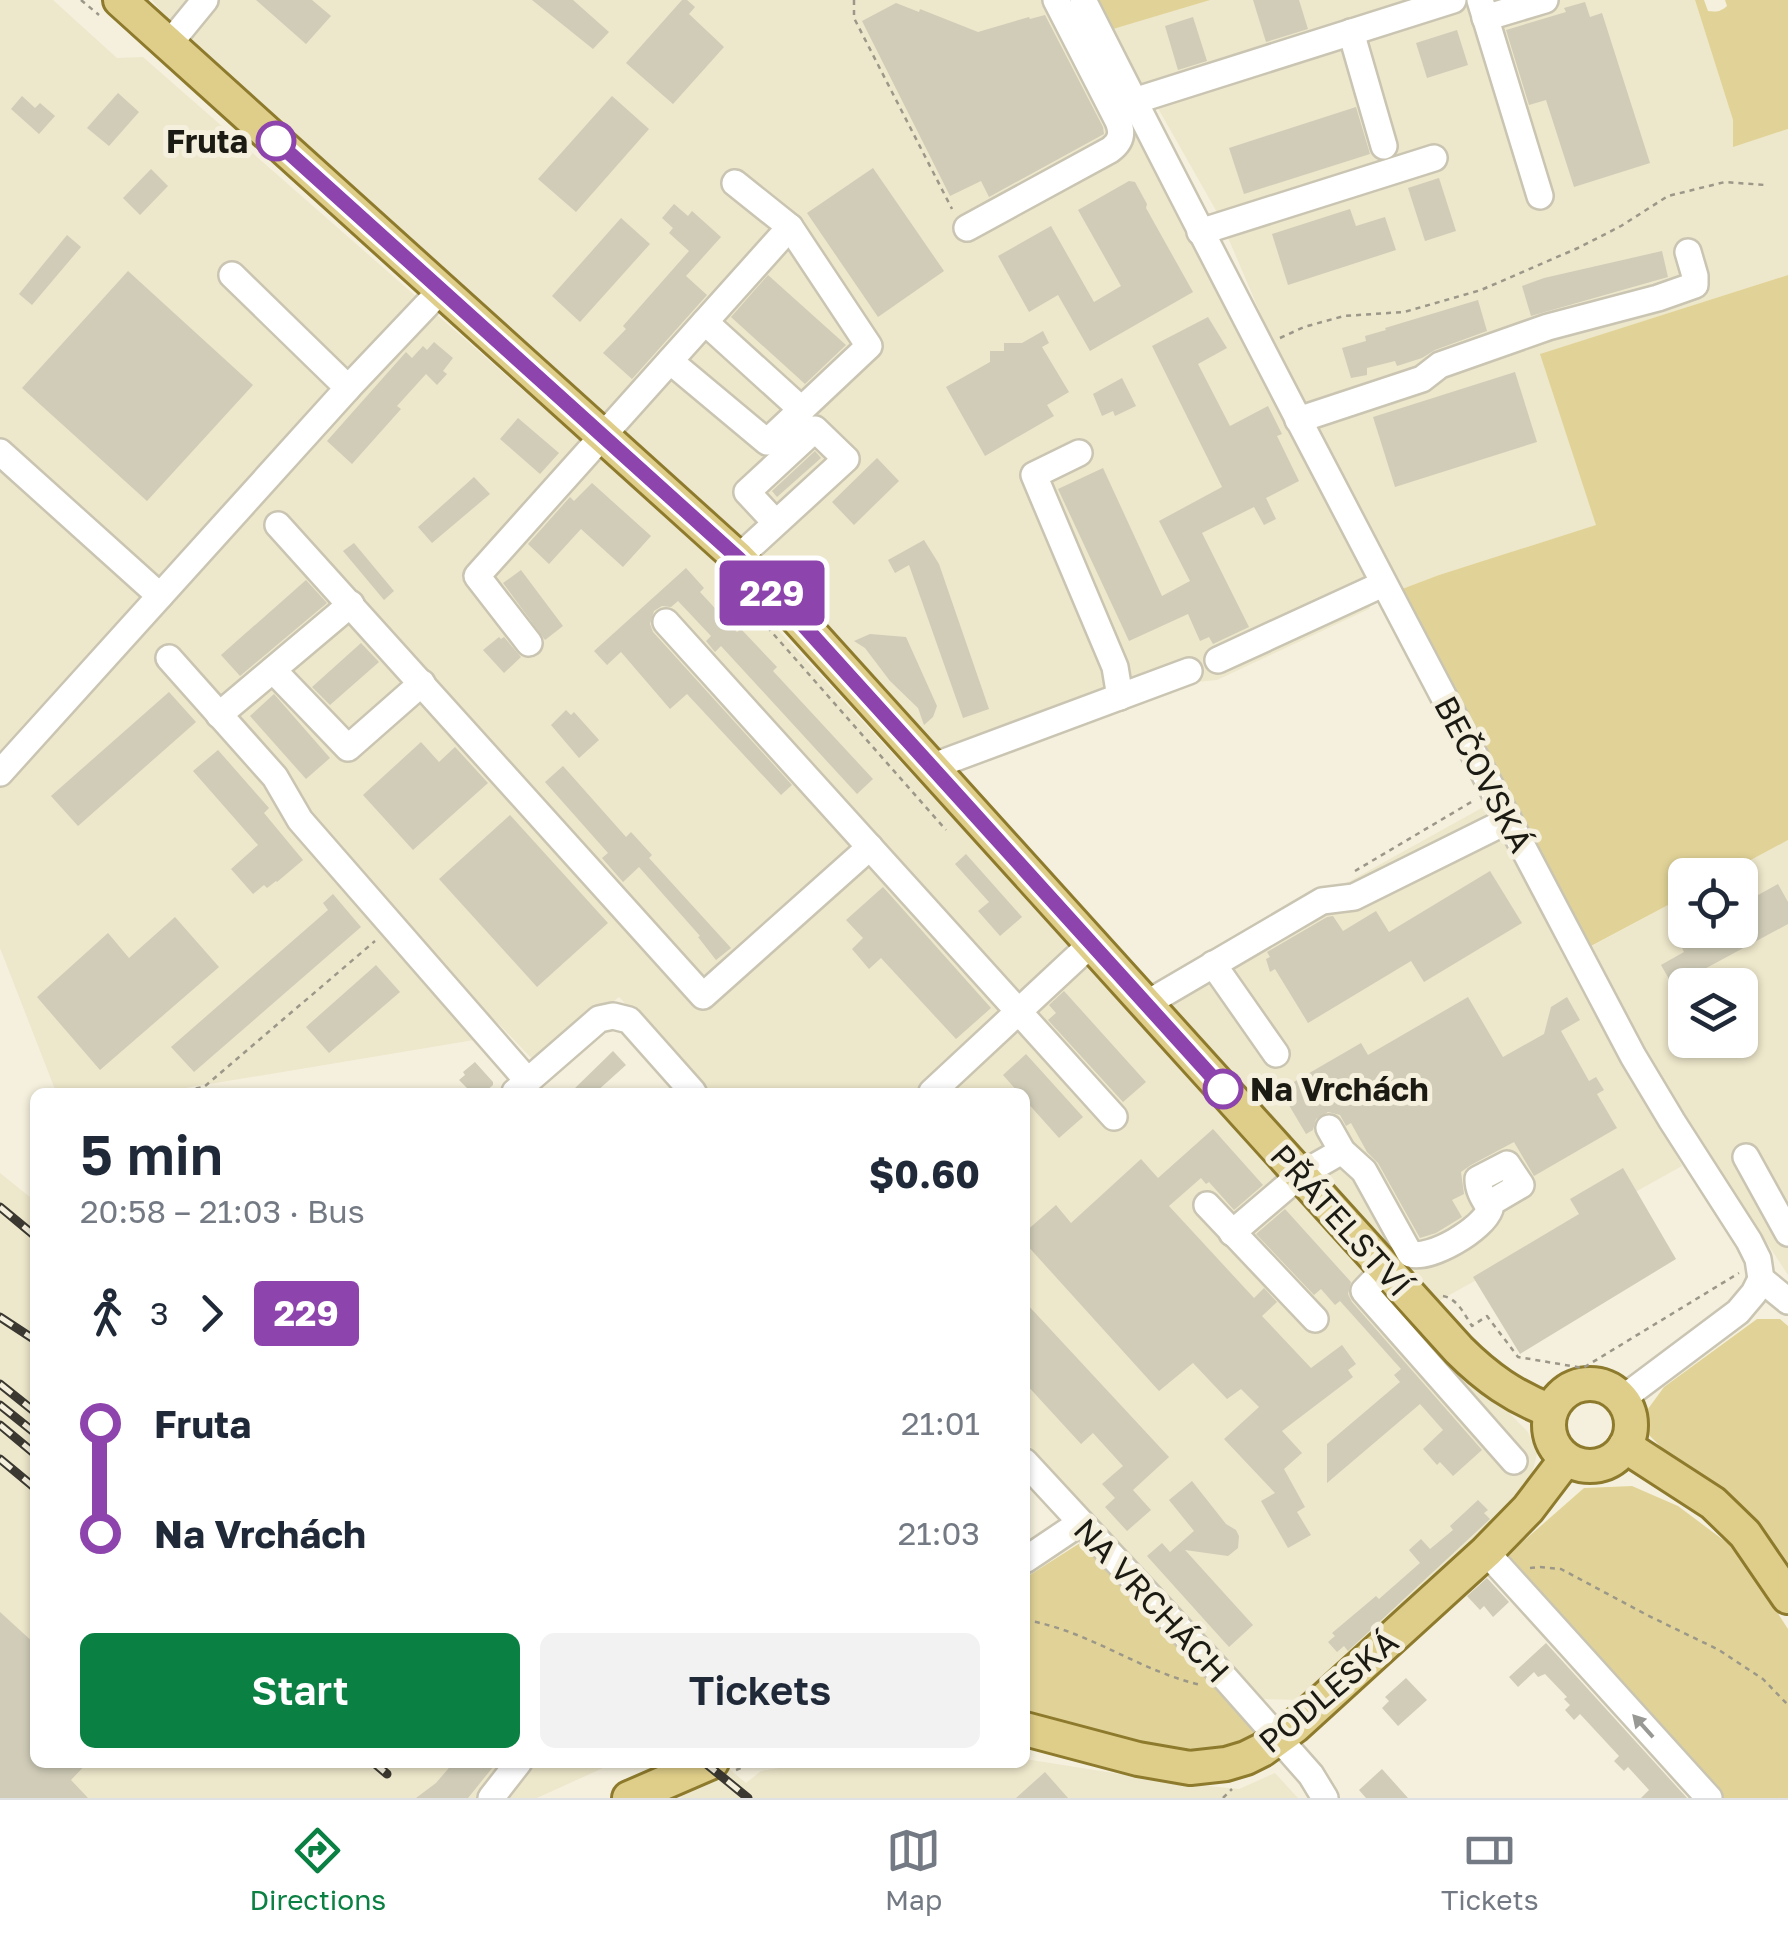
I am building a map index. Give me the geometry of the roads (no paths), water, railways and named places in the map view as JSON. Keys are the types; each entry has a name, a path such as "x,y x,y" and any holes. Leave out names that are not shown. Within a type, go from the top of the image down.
{"main road":[{"name":"PŘÁTELSTVÍ","path":"120,0 738,558 795,616 1459,1350 1487,1378 1551,1411"},
{"path":"1582,1385 1603,1386 1622,1400 1631,1428 1625,1446 1616,1456 1597,1466 1575,1464 1552,1442 1551,1411 1563,1394 1582,1385"},
{"path":"1625,1446 1712,1503 1745,1534 1788,1597"},
{"name":"PODLESKÁ","path":"1030,1729 1138,1759 1190,1768 1236,1762 1262,1750 1495,1562 1528,1508 1566,1459"},
{"path":"629,1798 698,1768"}],"street":[{"path":"169,44 205,0"},
{"path":"967,228 1110,150 1120,139 1118,121 1056,0"},
{"name":"BEČOVSKÁ","path":"1083,0 1383,584 1634,1056 1750,1241 1758,1259 1751,1272"},
{"path":"1134,101 1453,0"},
{"path":"1540,196 1483,9 1545,0"},
{"path":"1351,32 1384,146"},
{"path":"1200,232 1434,158"},
{"path":"670,361 767,442 869,346 790,227 734,183"},
{"path":"529,643 477,576 790,227"},
{"path":"1298,420 1422,379 1440,366 1548,326 1658,298 1696,284 1688,252"},
{"path":"232,275 348,388"},
{"path":"0,773 441,290"},
{"path":"705,322 802,410"},
{"path":"0,452 160,596"},
{"path":"1079,453 1034,475 1115,667 1120,697"},
{"path":"738,558 776,523"},
{"path":"278,524 703,996 870,848"},
{"path":"1218,660 1383,584"},
{"path":"219,716 351,604"},
{"path":"666,622 1114,1116"},
{"path":"169,658 276,777 300,820 392,926 521,1086 600,1019 613,1016 628,1020 689,1088"},
{"path":"272,670 348,748 422,682"},
{"path":"931,766 1189,671"},
{"path":"1146,1004 1322,901 1354,897 1509,820"},
{"path":"936,1088 1091,944"},
{"path":"1213,964 1276,1054"},
{"path":"1232,1233 1335,1140 1364,1171 1410,1254 1433,1253 1486,1220 1490,1209 1487,1205"},
{"path":"1746,1157 1788,1234"},
{"path":"1207,1205 1315,1318"},
{"path":"1385,1269 1364,1291 1514,1461"},
{"path":"1751,1272 1788,1301"},
{"path":"1622,1400 1738,1312 1754,1293 1751,1272"},
{"name":"NA VRCHÁCH","path":"1030,1468 1312,1775 1325,1798"},
{"path":"1030,1557 1080,1523"},
{"path":"1495,1562 1709,1798"},
{"path":"491,1798 514,1768"}],"railway":[{"path":"0,1207 30,1232"},
{"path":"0,1317 30,1337"},
{"path":"0,1384 30,1408"},
{"path":"0,1405 30,1429"},
{"path":"0,1425 30,1450"},
{"path":"0,1459 30,1484"},
{"path":"380,1768 387,1774"},
{"path":"711,1768 748,1798"}],"place":[{"name":"Fruta","path":"276,141"},
{"name":"Na Vrchách","path":"1223,1089"}]}
